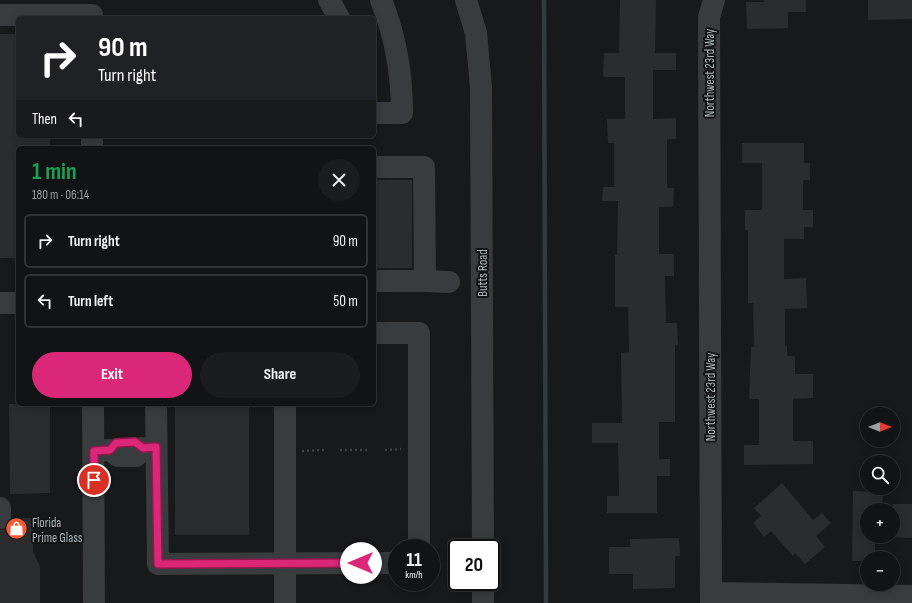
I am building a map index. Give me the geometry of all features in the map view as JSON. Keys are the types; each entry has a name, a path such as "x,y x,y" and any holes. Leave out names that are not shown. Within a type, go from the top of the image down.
{"street":[{"path":"329,0 338,16"},
{"path":"376,113 402,113 401,79 398,59 381,0"},
{"name":"Butts Road","path":"466,0 476,33 481,80 483,539"},
{"name":"Northwest 23rd Way","path":"714,0 709,17 711,598 912,596"},
{"path":"0,14 91,8"},
{"path":"376,167 424,167 425,281"},
{"path":"376,281 448,282"},
{"path":"0,303 16,303"},
{"path":"376,333 419,333 419,539"},
{"path":"93,406 102,451 94,603"},
{"path":"156,406 150,447 158,564 286,562 388,563"},
{"path":"285,406 285,603"},
{"path":"102,451 118,456 136,456 150,447"},
{"path":"0,508 0,518"},
{"path":"483,591 483,603"}],"path":[{"path":"386,450 405,449"},
{"path":"297,451 324,450"},
{"path":"340,450 370,450"}],"building":[{"path":"620,0 656,0 655,53 676,53 676,70 653,70 653,119 676,118 676,139 667,139 667,188 674,188 673,207 659,207 659,254 674,254 674,276 665,276 666,323 677,323 678,345 675,345 675,422 659,422 659,459 670,459 670,476 657,476 657,513 607,513 607,496 619,496 618,443 592,443 592,423 622,423 621,353 629,352 628,307 615,307 615,255 617,255 618,201 602,201 603,187 614,187 614,143 608,143 607,119 625,119 625,77 603,77 604,53 619,53"},
{"path":"764,0 806,0 806,12 788,12 788,28 747,29 746,2 764,2"},
{"path":"868,0 912,0 912,19 868,20"},
{"path":"0,34 16,34 16,138 50,138 50,146 16,146 16,258 0,258"},
{"path":"742,143 804,143 804,163 810,163 810,180 803,180 803,210 813,210 813,227 804,227 804,239 784,239 784,279 806,278 807,308 785,309 785,346 787,346 787,356 795,356 795,374 813,374 813,398 793,399 793,441 813,441 813,464 744,465 744,445 759,445 759,399 749,399 751,347 754,347 753,303 748,303 748,230 745,230 745,210 762,210 762,163 742,163"},
{"path":"376,180 412,180 412,268 376,268"},
{"path":"9,404 16,404 16,406 50,406 50,493 10,494"},
{"path":"175,406 249,406 249,535 175,535"},
{"path":"782,483 813,520 822,513 831,523 816,536 825,547 805,564 795,553 793,556 771,531 764,537 753,523 761,516 754,508"},
{"path":"853,491 860,491 860,495 883,495 882,503 860,503 860,543 875,543 875,551 860,551 860,561 852,561"},
{"path":"900,504 912,504 912,538 900,537"},
{"path":"12,518 33,518 33,552 40,566 40,603 0,603 0,530 7,529 11,524"},
{"path":"679,538 680,556 675,556 675,588 633,589 633,574 609,574 609,547 630,547 630,539"}],"waterway":[{"path":"544,0 546,603"}],"place":[{"name":"Florida Prime Glass","path":"17,529"}],"route":[{"path":"94,480 94,451 110,450 116,443 135,442 143,448 156,447 158,564 286,562 361,563"}]}
